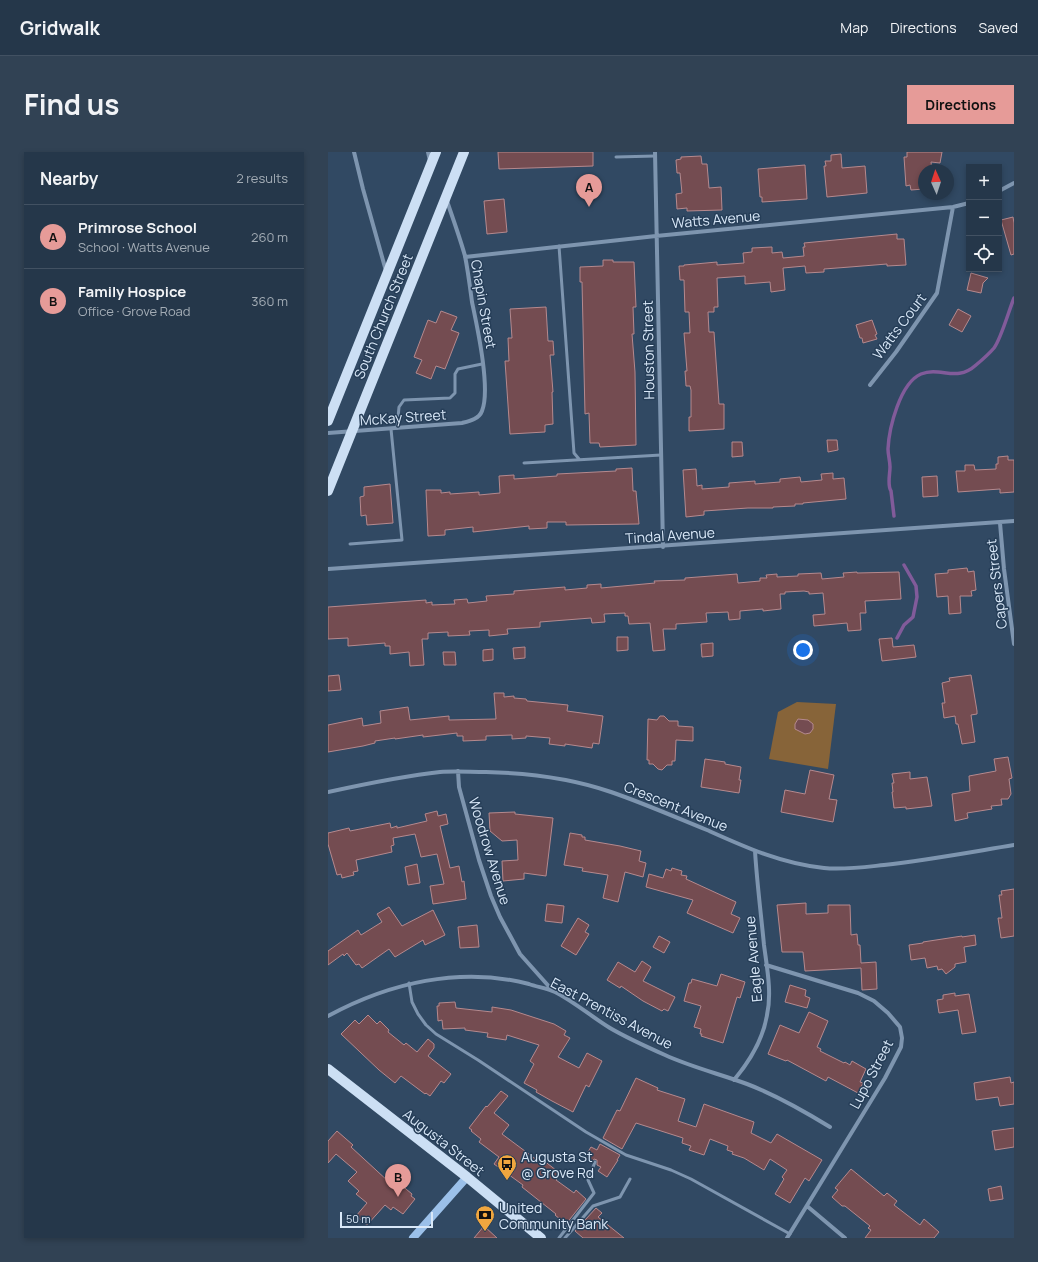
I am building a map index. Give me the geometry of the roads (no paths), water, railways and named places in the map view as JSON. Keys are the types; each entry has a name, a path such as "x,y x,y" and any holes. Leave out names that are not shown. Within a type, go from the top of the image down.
{"main road":[{"name":"South Church Street","path":"328,422 436,152"},
{"name":"South Church Street","path":"328,491 464,152"},
{"name":"Augusta Street","path":"328,1069 467,1177 541,1238"},
{"path":"413,1238 467,1177"}],"street":[{"path":"354,152 387,276"},
{"path":"428,152 430,165"},
{"name":"Houston Street","path":"655,154 663,547"},
{"path":"1002,189 1014,183"},
{"name":"Chapin Street","path":"446,196 465,257 482,364 484,403 479,416"},
{"name":"Watts Avenue","path":"465,257 656,236 953,208 966,204"},
{"name":"Watts Court","path":"870,385 896,352 937,293 953,208"},
{"name":"McKay Street","path":"328,433 462,423 472,421 479,416"},
{"name":"Tindal Avenue","path":"328,569 663,547 1014,521"},
{"name":"Capers Street","path":"1000,523 1004,569 1014,644"},
{"name":"Crescent Avenue","path":"328,792 400,777 458,771 536,775 574,781 611,792 688,822 755,851 802,865 826,868 855,868 902,863 1014,845"},
{"name":"Woodrow Avenue","path":"458,771 459,787 479,860 500,917 520,954 554,992"},
{"name":"Eagle Avenue","path":"734,1080 746,1066 754,1052 767,1017 769,1002 755,851"},
{"name":"Lupo Street","path":"766,965 858,993 874,1001 888,1013 900,1028 902,1038 901,1047 885,1078 789,1236"},
{"name":"East Prentiss Avenue","path":"328,1016 352,1003 409,983 463,977 500,978 515,981 554,992 612,1029 665,1055 766,1092 799,1108 830,1127"},
{"path":"807,1206 845,1238"}],"lane":[{"path":"616,157 655,154"},
{"path":"559,246 574,453 579,460"},
{"path":"397,428 399,407 404,400 450,398 455,393 455,374 458,369 482,364"},
{"path":"350,544 402,540 391,428"},
{"path":"524,463 661,455"},
{"path":"409,983 412,1002 418,1014 426,1025 436,1034 485,1064 586,1132 626,1154 671,1170 691,1179 789,1236"},
{"path":"558,1238 594,1193 588,1180 595,1162"},
{"path":"565,1238 592,1206 620,1197 630,1179"}],"waterway":[{"path":"894,516 889,486 890,467 888,449 893,418 902,396 907,387 921,374 928,372 955,374 962,373 969,370 981,361 997,344 1014,298"},
{"path":"897,638 904,625 913,617 917,597 916,586 904,565"}],"place":[{"name":"Primrose School","path":"589,207"},
{"name":"Augusta St @ Grove Rd","path":"507,1181"},
{"name":"Family Hospice","path":"398,1197"},
{"name":"United Community Bank","path":"485,1232"}]}
